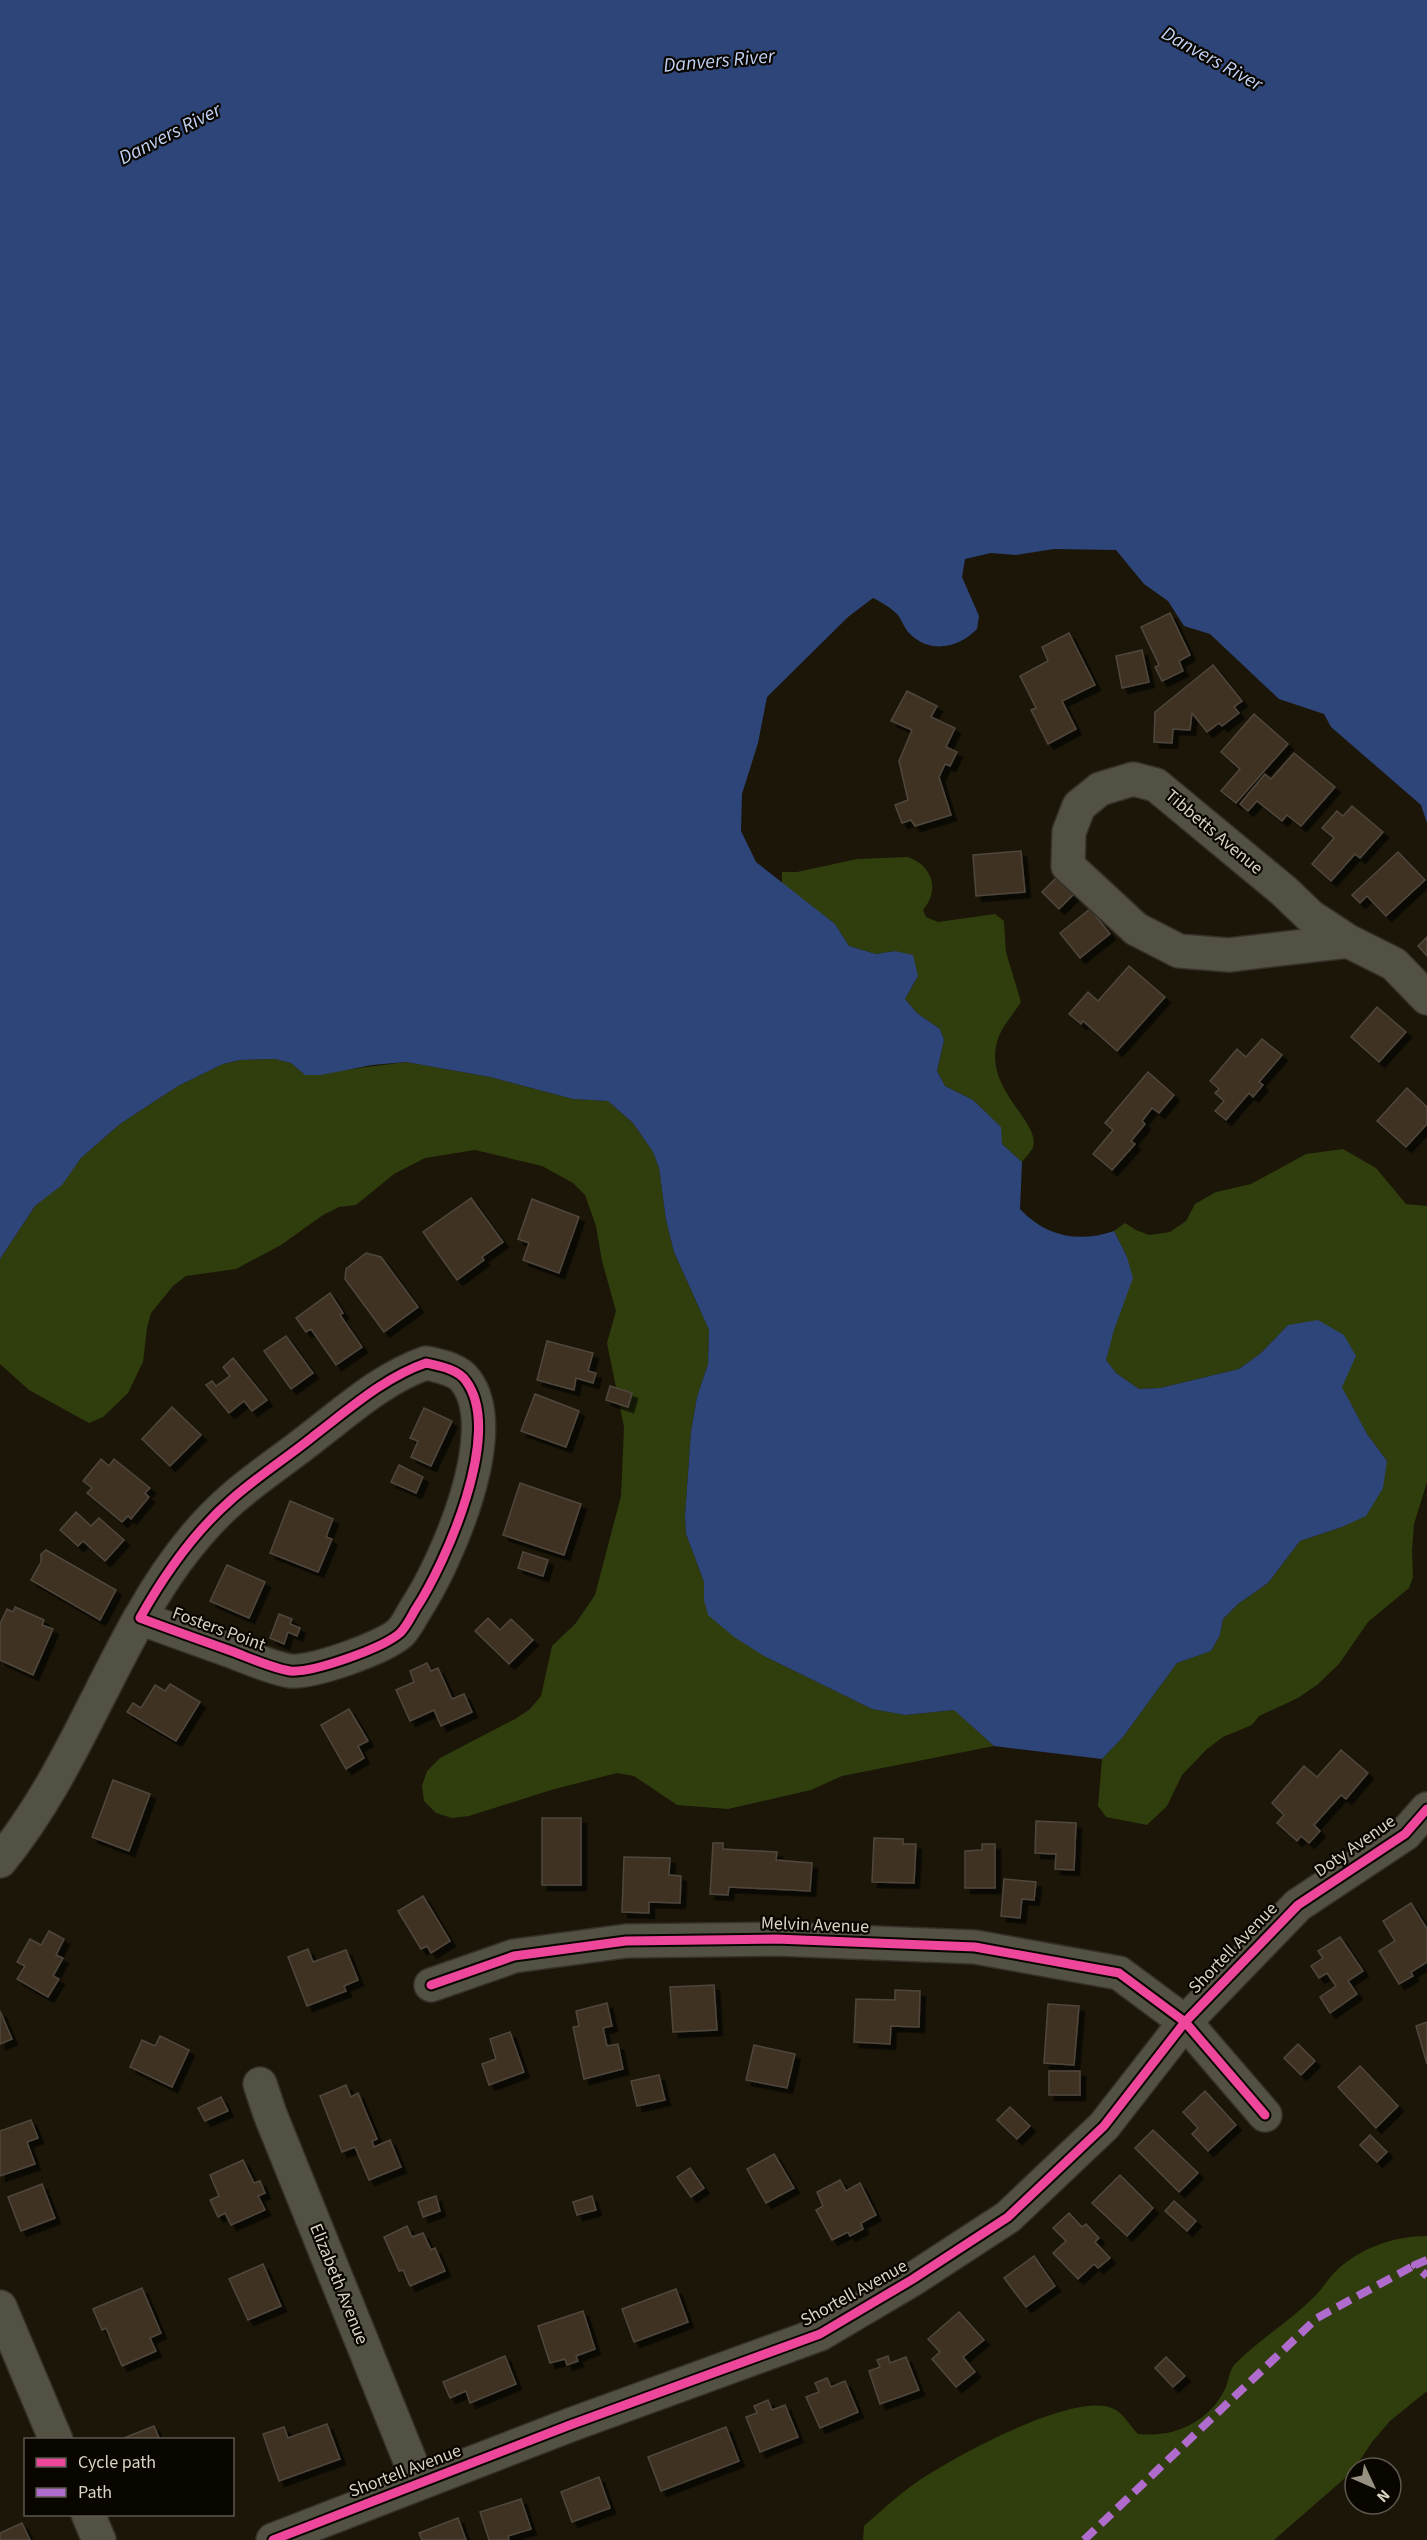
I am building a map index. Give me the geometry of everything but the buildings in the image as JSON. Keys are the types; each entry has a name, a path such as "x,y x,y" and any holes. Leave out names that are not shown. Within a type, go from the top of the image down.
{"street":[{"name":"Tibbetts Avenue","path":"1348,941 1229,955 1179,951 1136,929 1068,866 1069,832 1079,806 1100,789 1133,779 1156,784 1284,891 1310,916 1348,941 1394,964 1427,998"},
{"name":"Fosters Point","path":"0,1861 48,1793 116,1660 156,1589 188,1546 232,1500 336,1419 407,1370 426,1363 447,1367 466,1379 477,1400 479,1440 466,1500 448,1549 429,1589 400,1633 365,1652 324,1667 291,1671 140,1618"},
{"name":"Doty Avenue","path":"1298,1905 1405,1834 1427,1809"},
{"name":"Shortell Avenue","path":"273,2540 570,2425 820,2334 913,2279 1008,2217 1104,2126 1185,2022 1298,1905"},
{"name":"Melvin Avenue","path":"431,1985 514,1956 626,1941 776,1939 975,1947 1119,1972 1185,2022 1265,2115"},
{"name":"Elizabeth Avenue","path":"260,2084 270,2114 419,2483"},
{"path":"0,2307 56,2438"},
{"path":"89,2516 99,2540"}],"green space":[{"path":"908,857 923,866 931,879 931,895 923,910 926,917 938,922 995,914 1004,921 1006,952 1021,1002 1004,1026 997,1042 995,1059 998,1075 1005,1090 1033,1137 1033,1147 1022,1162 1002,1144 1000,1127 973,1100 945,1086 937,1071 944,1040 940,1029 917,1013 905,999 918,976 895,951 876,954 849,946 835,924 782,884 782,872 797,872 857,859"},
{"path":"275,1059 291,1063 305,1075 406,1062 490,1077 573,1099 608,1101 633,1123 653,1152 659,1168 666,1220 674,1252 709,1330 708,1364 697,1397 691,1431 685,1516 686,1534 704,1582 704,1600 764,1656 872,1709 905,1715 955,1710 994,1746 842,1776 811,1790 728,1809 677,1805 634,1776 617,1773 551,1790 469,1816 452,1818 436,1813 424,1801 422,1786 427,1771 440,1758 515,1719 530,1709 541,1696 552,1646 576,1623 595,1595 621,1496 624,1427 607,1343 616,1311 602,1261 596,1226 585,1195 573,1183 542,1166 475,1150 425,1158 394,1174 356,1205 339,1207 323,1215 281,1245 236,1269 186,1276 173,1286 151,1313 143,1362 128,1393 103,1417 89,1423 29,1390 0,1364 0,1259 35,1206 61,1185 81,1158 120,1124 178,1086 223,1064 240,1060"},
{"path":"1343,1149 1376,1168 1406,1204 1427,1206 1427,1482 1414,1524 1413,1577 1409,1588 1368,1622 1339,1664 1317,1685 1298,1698 1259,1716 1252,1725 1223,1737 1207,1749 1182,1775 1167,1806 1147,1825 1106,1817 1098,1806 1102,1759 1123,1737 1177,1663 1211,1651 1220,1635 1223,1619 1238,1604 1268,1583 1300,1541 1342,1527 1387,1461 1367,1434 1341,1387 1288,1325 1261,1353 1239,1369 1160,1388 1139,1389 1116,1373 1106,1360 1127,1257 1114,1231 1125,1223 1149,1235 1170,1232 1186,1221 1195,1204 1216,1192 1251,1184 1306,1154"},
{"path":"1427,2236 1427,2391 1390,2421 1363,2456 1343,2456 1343,2480 1274,2540 863,2540 864,2526 917,2482 985,2443 1046,2417 1074,2408 1098,2406 1116,2410 1138,2434 1151,2435 1177,2430 1200,2419 1218,2401 1235,2364 1312,2299 1345,2263 1378,2245"}],"water":[{"name":"Danvers River","path":"0,0 1427,0 1427,823 1421,805 1331,727 1324,714 1279,699 1210,634 1184,626 1168,601 1144,584 1116,550 1054,549 1016,555 991,553 965,559 962,577 979,616 977,629 962,641 944,646 926,644 918,640 908,632 897,614 873,598 848,617 767,697 758,743 742,794 741,831 756,862 835,924 849,946 876,954 895,951 913,955 918,976 905,999 917,1013 940,1029 944,1040 937,1071 945,1086 973,1100 1001,1127 1002,1144 1022,1162 1020,1209 1041,1226 1064,1235 1088,1237 1114,1231 1127,1257 1133,1278 1106,1360 1116,1373 1139,1389 1160,1388 1239,1369 1261,1353 1288,1325 1318,1320 1344,1335 1356,1356 1342,1387 1367,1434 1387,1461 1383,1488 1366,1516 1300,1541 1268,1583 1238,1604 1223,1619 1220,1635 1211,1651 1177,1663 1123,1737 1102,1759 994,1746 954,1710 905,1715 872,1709 764,1656 734,1637 708,1615 704,1600 704,1582 686,1534 685,1516 691,1431 697,1397 708,1364 709,1330 674,1252 666,1220 659,1168 653,1152 633,1123 608,1101 573,1099 490,1077 406,1062 372,1065 321,1075 305,1075 291,1063 275,1059 240,1060 223,1064 178,1086 120,1124 81,1158 62,1185 35,1206 0,1259"}],"marked path":[{"path":"1427,2260 1415,2265 1427,2276"},
{"path":"1084,2540 1317,2318 1415,2265"}],"cycle path":[{"path":"426,1363 453,1371 463,1377 476,1404 478,1432 475,1463 455,1530 428,1589 400,1633 379,1646 330,1664 301,1671 290,1671 269,1666 140,1618 181,1555 205,1525 232,1499 368,1394 396,1376 426,1363"},
{"path":"273,2540 570,2425 820,2334 913,2279 1008,2217 1104,2126 1185,2022 1298,1905 1405,1834 1427,1809"},
{"path":"431,1985 514,1956 626,1941 776,1939 975,1947 1119,1973 1185,2022 1265,2115"}]}
